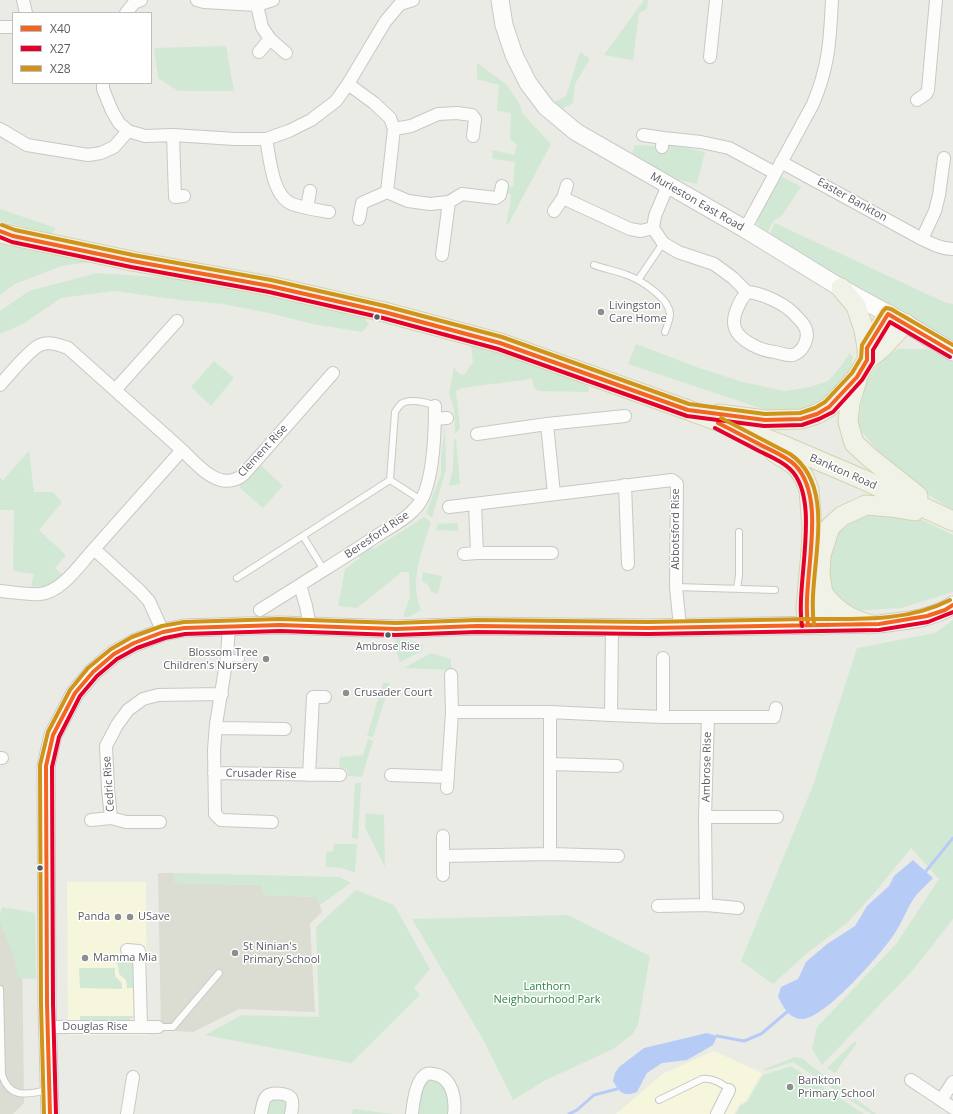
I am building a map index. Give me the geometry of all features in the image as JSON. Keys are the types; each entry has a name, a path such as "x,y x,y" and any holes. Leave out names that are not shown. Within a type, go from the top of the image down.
{"main road":[{"name":"Bankton Road","path":"4,234 132,261 270,286 399,316 500,343 780,444 948,519"},
{"path":"841,288 856,306 864,330 867,354"},
{"path":"888,314 857,377 850,403 848,422 854,443 906,489 948,519"},
{"path":"867,354 882,348 905,323"},
{"path":"688,410 765,420 801,419 817,414 829,407 857,377"},
{"path":"709,418 781,455 796,466 804,477 809,490 812,528 806,609 814,625"},
{"path":"868,624 852,619 840,612 823,593 820,575 821,555 830,527 842,516 866,505 891,507 948,519"},
{"path":"814,625 823,593"}],"street":[{"path":"23,0 26,12"},
{"path":"197,0 257,5 273,0"},
{"path":"103,86 112,111 119,124 128,131 145,136 173,135 235,139 266,139 289,131 311,120 336,101 398,2 413,0"},
{"name":"Murieston East Road","path":"500,0 504,25 514,55 528,82 546,107 576,132 745,229 841,288 905,323 953,352"},
{"path":"710,57 716,0"},
{"path":"745,229 813,104 825,72 830,46 832,0"},
{"path":"917,100 926,94 928,90 936,0"},
{"path":"127,12 136,1"},
{"path":"257,5 262,27 270,38 286,53"},
{"path":"0,27 12,27"},
{"path":"260,52 270,38"},
{"path":"348,84 374,103 390,118 394,129 387,192"},
{"path":"394,129 411,126 438,114 457,113 472,115 475,119 472,136"},
{"path":"0,129 27,145 88,155 101,153 114,146 128,131"},
{"path":"173,135 174,198"},
{"path":"643,135 662,142 701,142 729,148 775,173"},
{"path":"266,139 274,180 279,193 284,200 291,204 329,212"},
{"path":"922,239 935,211 939,196 944,158"},
{"name":"Easter Bankton","path":"781,162 922,239 934,245 947,249 953,249"},
{"path":"554,211 563,198 567,185"},
{"path":"668,185 655,216 653,228 663,243 678,252 714,264 734,278 747,292 766,297 794,313 805,327 807,334 806,341 801,350 792,355 769,352 746,342 735,328 734,320 737,308 747,292"},
{"path":"359,219 362,203 387,192 415,202 430,204 449,202 462,194 496,198 500,195 502,186"},
{"path":"307,208 310,191"},
{"path":"563,198 630,229 641,231 653,228"},
{"path":"442,255 449,202"},
{"path":"115,390 177,321"},
{"name":"Clement Rise","path":"0,385 25,358 40,345 53,343 68,348 214,478 224,481 235,480 244,474 333,373"},
{"name":"Beresford Rise","path":"260,610 400,521 414,510 421,500 430,473 435,406"},
{"path":"478,434 547,424 625,416"},
{"path":"435,419 447,418"},
{"path":"547,424 554,494"},
{"path":"0,591 40,594 52,591 65,582 182,450"},
{"name":"Abbotsford Rise","path":"449,507 672,480 677,484 676,587 680,627"},
{"path":"625,485 628,564"},
{"path":"476,504 476,553"},
{"path":"94,549 145,596 149,601 163,632"},
{"path":"464,554 552,554"},
{"path":"300,585 310,627"},
{"path":"50,1114 46,766 53,735 75,693 93,672 114,654 134,643 163,632 184,628 229,626 396,629 477,626 680,627 879,624 915,619 947,609 953,605"},
{"path":"229,626 227,657 214,750 215,814 220,820 272,822"},
{"path":"611,715 612,627"},
{"path":"663,658 663,717"},
{"path":"391,776 447,782 452,712 451,675"},
{"name":"Cedric Rise","path":"111,818 106,746 117,724 128,710 143,699 158,695 222,694"},
{"name":"Crusader Rise","path":"309,774 313,697 325,697"},
{"name":"Ambrose Rise","path":"452,712 550,712 663,717 774,717 776,708"},
{"path":"550,712 550,854"},
{"name":"Ambrose Rise","path":"706,905 705,817 708,717"},
{"path":"216,728 285,729"},
{"path":"551,764 617,766"},
{"name":"Crusader Rise","path":"214,773 340,775"},
{"name":"Ambrose Rise","path":"705,817 777,817"},
{"name":"Cedric Rise","path":"91,820 111,818 126,822 160,822"},
{"path":"443,836 443,875"},
{"path":"443,856 550,854 618,856"},
{"path":"658,906 706,905 738,908"},
{"name":"Douglas Rise","path":"127,950 139,951 141,1027"},
{"name":"Douglas Rise","path":"48,1027 158,1027"},
{"path":"412,1114 415,1094 419,1083 423,1076 428,1073 436,1074 444,1078 450,1086 454,1097 454,1114"},
{"path":"127,1114 133,1077"},
{"path":"911,1080 953,1108"},
{"path":"941,1100 953,1082"},
{"path":"717,1114 729,1090"},
{"path":"261,1114 265,1098 267,1095 273,1093 288,1096 291,1099 291,1114"}],"lane":[{"path":"638,280 663,243"},
{"path":"594,265 638,280 664,300 669,309 670,316 665,332"},
{"path":"390,480 396,412 400,405 406,402 429,403 435,406"},
{"path":"390,480 421,500"},
{"path":"237,578 390,480"},
{"path":"737,589 739,575 738,532"},
{"path":"303,536 324,570"},
{"path":"676,587 775,590"},
{"path":"227,657 241,659"},
{"path":"158,1027 173,1027 220,973"},
{"path":"0,989 2,1075 4,1082 9,1089 16,1093 24,1094 50,1090"},
{"path":"659,1100 702,1079 708,1078 725,1085 729,1090"}],"shaded area":[{"name":"St Ninian's Primary School","path":"158,873 174,873 175,883 262,885 263,895 317,897 322,912 310,924 315,1012 239,1009 193,1032 161,1030"},
{"path":"67,882 146,882 147,1035 68,1035"},
{"path":"0,913 6,918 22,947 24,1103 13,1114 0,1114"},
{"path":"714,1051 762,1073 746,1101 740,1104 734,1114 616,1114 664,1073"}],"green space":[{"path":"644,0 648,0 647,9 639,13 633,60 604,55"},
{"path":"226,46 234,91 178,91 158,78 154,48"},
{"path":"580,52 590,59 575,84 573,103 562,109 554,102 566,96"},
{"path":"477,63 507,85 520,105 522,113 551,144 508,225 506,224 511,195 505,193 506,188 513,186 515,162 493,159 492,150 514,155 517,145 510,139 511,113 497,111 499,85 477,79"},
{"path":"668,144 705,152 697,184 667,177 632,153 635,145 655,146 655,150 667,152"},
{"path":"779,175 801,187 781,217 774,220 767,233 759,226 755,215"},
{"path":"0,209 56,228 52,234 0,221"},
{"path":"775,223 944,302 953,304 953,344 769,235"},
{"path":"0,241 98,261 62,266 15,284 0,295"},
{"path":"97,273 184,279 300,303 360,313 369,324 362,332 313,324 223,304 114,291 61,298 23,324 0,334 0,311 29,291"},
{"path":"636,344 699,368 743,382 785,391 810,387 828,381 850,353 853,357 851,369 841,387 818,407 796,413 772,412 628,364"},
{"path":"471,346 521,359 587,383 589,392 538,391 534,388 532,379 462,388 456,391 460,427 455,433 454,408 449,394 454,367 458,373 464,375 473,362"},
{"path":"898,349 928,349 953,362 953,511 907,480 881,455 858,427 860,409 867,381 883,358"},
{"path":"214,361 234,378 211,406 191,387"},
{"path":"445,425 446,469 432,518 426,513 441,474 441,459"},
{"path":"454,439 456,439 460,484 449,486 453,468"},
{"path":"29,451 34,492 53,492 62,502 39,530 66,555 55,568 63,575 56,581 40,587 31,586 34,574 13,571 14,510 0,510 0,478 3,480"},
{"path":"260,464 283,486 263,508 240,488 240,484 249,477"},
{"path":"417,512 419,514 371,546 374,549 424,517 431,522 418,566 416,588 421,610 409,617 403,617 410,597 409,572 402,572 357,608 338,606 345,569 360,558 357,554"},
{"path":"868,513 916,517 953,535 953,592 901,608 855,611 830,594 825,568 831,547 841,527"},
{"path":"458,523 458,531 435,530 438,524"},
{"path":"423,572 442,576 438,594 431,592 428,585 422,581"},
{"path":"953,620 953,919 913,970 822,1065 812,1049 817,1027 896,944 939,879 911,848 876,891 848,922 806,954 773,984 741,961 813,785 857,648 935,633"},
{"path":"395,639 410,640 423,645 422,651 400,662 395,649"},
{"path":"431,653 451,659 451,670 404,668"},
{"path":"383,683 390,683 373,737 367,736"},
{"path":"368,739 373,741 362,777 348,776 347,769 339,768 340,757 363,755"},
{"path":"355,783 361,783 358,839 352,838"},
{"path":"366,813 384,815 385,867 365,827"},
{"path":"334,844 357,844 355,873 342,868 326,867 326,852 333,851"},
{"path":"174,873 340,877 351,883 320,905 316,897 263,895 262,885 174,883"},
{"path":"356,890 394,905 430,969 414,988 420,995 351,1063 205,1035 242,1015 319,1017 316,927"},
{"path":"2,907 35,913 36,979 19,978 12,953 0,922"},
{"name":"Lanthorn Neighbourhood Park","path":"568,915 650,956 638,1024 633,1034 613,1049 544,1081 513,1100 484,1041 412,919"},
{"path":"115,956 127,956 134,961 135,988 127,988 126,980 119,974"},
{"path":"79,968 115,968 115,976 122,983 122,989 80,988"},
{"path":"80,1016 134,1017 128,1021 80,1021"},
{"path":"855,1041 857,1043 835,1073 827,1068"},
{"path":"795,1057 803,1059 876,1114 871,1114 793,1062 765,1071 764,1069"},
{"name":"Bankton Primary School","path":"791,1066 864,1114 736,1114 740,1106 747,1102 763,1075"},
{"path":"431,1079 438,1081 449,1092 449,1114 417,1114 422,1083"},
{"path":"275,1099 284,1101 287,1108 287,1114 266,1114 268,1105"},
{"path":"353,1109 393,1114 352,1114"}],"water":[{"path":"913,860 933,878 914,898 898,929 878,955 838,997 825,1008 813,1016 803,1019 798,1019 790,1015 784,1008 778,996 781,987 798,979 806,962 827,944 855,926 867,906 889,886 894,876"},
{"path":"707,1033 717,1036 713,1045 687,1060 662,1063 647,1073 637,1092 628,1094 622,1093 613,1081 615,1073 619,1067 644,1048"}],"waterway":[{"path":"926,871 953,838"},
{"path":"717,1036 744,1041 761,1034 787,1012"},
{"path":"569,1114 577,1110 594,1095 617,1089"}],"transit line":[{"name":"X28","path":"2,225 15,230 133,255 271,280 385,306 502,337 689,404 765,414 800,413 815,408 825,402 852,373 861,358 862,345 886,308 891,309 953,345"},
{"name":"X40","path":"0,231 13,236 132,261 270,286 384,312 500,343 688,410 765,420 801,419 817,414 829,407 857,377 867,360 867,348 888,314 953,352"},
{"name":"X27","path":"0,237 12,242 131,267 269,292 383,318 498,349 687,416 764,426 802,425 833,412 862,380 873,362 873,350 890,322 950,357"},
{"name":"X28","path":"721,418 790,454 805,469 814,488 818,510 818,533 813,603 814,624"},
{"name":"X40","path":"718,423 787,459 795,465 805,480 810,498 812,519 812,541 807,607 808,625"},
{"name":"X27","path":"715,428 783,464 790,469 799,483 804,500 806,521 801,608 802,626"},
{"name":"X28","path":"810,619 863,619 899,616 934,607 950,600"},
{"name":"X40","path":"50,1114 47,1004 46,766 53,735 75,693 93,672 114,654 134,643 163,632 184,628 280,625 396,629 477,626 648,628 879,624 927,616 945,610 953,605"},
{"name":"X27","path":"56,1114 53,1004 52,767 59,737 80,696 97,676 117,659 137,648 165,638 185,634 280,631 396,635 477,632 648,634 879,630 928,622 953,612"},
{"name":"X28","path":"44,1114 41,1004 40,765 48,732 70,690 88,668 111,649 132,637 162,626 184,622 280,619 396,623 477,620 648,622 808,619"}],"place":[{"name":"Livingston Care Home","path":"601,312"},
{"name":"Ambrose Rise","path":"388,635"},
{"name":"Blossom Tree Children's Nursery","path":"266,659"},
{"name":"Crusader Court","path":"346,693"},
{"name":"Panda","path":"118,917"},
{"name":"USave","path":"130,917"},
{"name":"St Ninian's Primary School","path":"235,953"},
{"name":"Mamma Mia","path":"85,958"},
{"name":"Bankton Primary School","path":"790,1087"}]}
